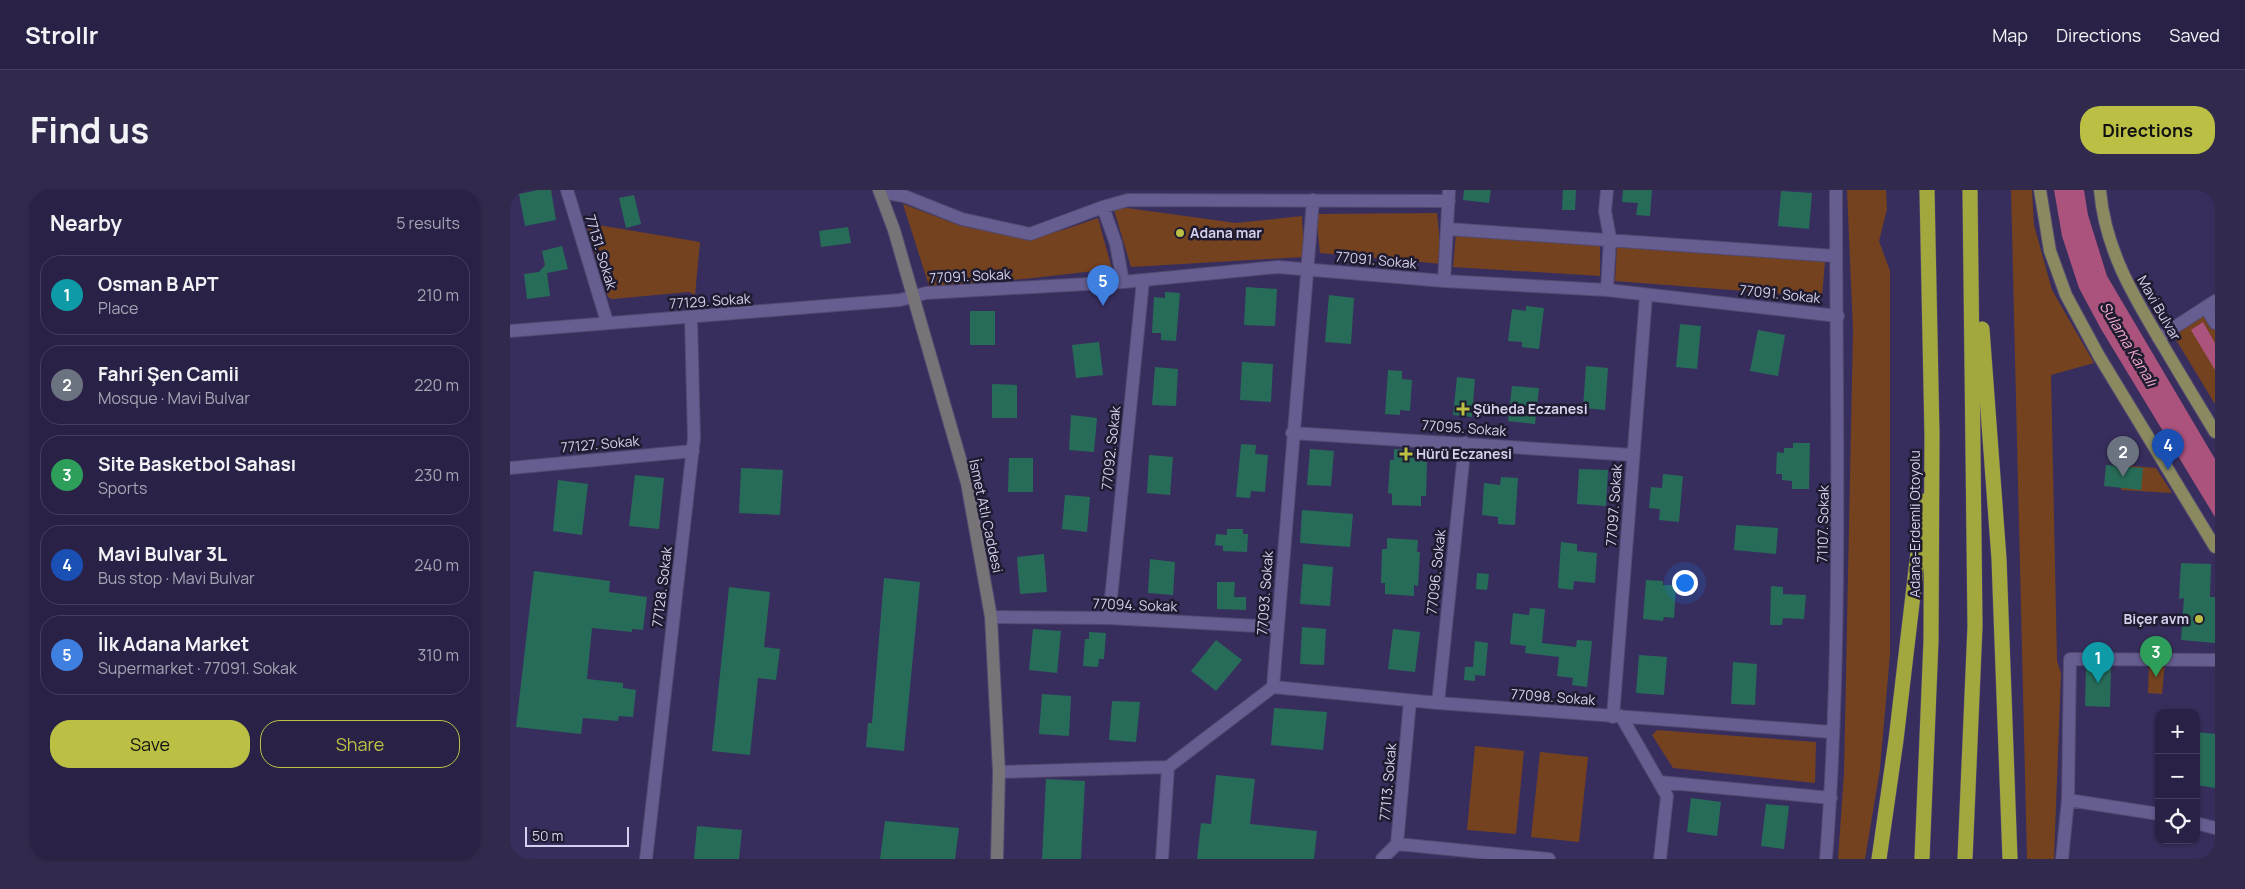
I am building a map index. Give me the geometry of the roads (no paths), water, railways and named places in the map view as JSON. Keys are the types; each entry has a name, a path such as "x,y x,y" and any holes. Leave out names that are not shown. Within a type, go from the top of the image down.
{"highway":[{"name":"Adana-Erdemli Otoyolu","path":"1922,859 1931,641 1932,435 1927,190"},
{"path":"1970,190 1993,462 2010,859"},
{"path":"1965,859 1975,626 1972,219"},
{"path":"1879,859 1896,740 1932,435"}],"main road":[{"path":"2040,190 2050,251 2066,295 2104,365 2215,547"},
{"name":"Mavi Bulvar","path":"2100,190 2105,225 2117,264 2158,338 2215,432"},
{"name":"İsmet Atlı Caddesi","path":"879,191 894,230 912,298 967,483 991,618 998,772 997,859"}],"street":[{"name":"77131. Sokak","path":"567,190 607,322"},
{"path":"1607,190 1605,211 1610,238 1607,290"},
{"name":"71107. Sokak","path":"1826,859 1830,798 1838,520 1836,190"},
{"path":"879,191 904,196 962,219 1030,234 1103,207 1128,200 1260,195 1313,200 1449,195 1444,281"},
{"name":"77093. Sokak","path":"1273,687 1292,433 1313,200"},
{"path":"1103,207 1116,244 1123,282"},
{"path":"1448,229 1610,238 1836,256"},
{"name":"77091. Sokak","path":"912,298 926,293 1142,281 1278,267 1444,281 1607,290 1646,296 1838,316"},
{"name":"77092. Sokak","path":"1109,618 1142,281"},
{"name":"77097. Sokak","path":"1617,717 1633,455 1646,296"},
{"name":"77129. Sokak","path":"510,331 607,322 691,318 912,298"},
{"path":"2158,338 2210,304 2215,322"},
{"name":"77128. Sokak","path":"646,859 693,451 691,318"},
{"name":"77095. Sokak","path":"1292,433 1633,455"},
{"name":"77096. Sokak","path":"1438,704 1465,443"},
{"name":"77127. Sokak","path":"510,468 693,451"},
{"name":"77094. Sokak","path":"991,618 1109,618 1278,627"},
{"path":"2062,859 2068,800 2070,659 2215,660"},
{"path":"998,772 1168,768 1273,687"},
{"name":"77098. Sokak","path":"1273,687 1438,704 1832,732"},
{"name":"77113. Sokak","path":"1397,844 1410,701"},
{"path":"1617,717 1667,796 1660,859"},
{"path":"1162,859 1168,768"},
{"path":"1659,782 1830,798"},
{"path":"2068,800 2155,813"},
{"path":"2200,824 2215,828"},
{"path":"1382,859 1397,844 1485,856 1549,859"}],"water":[{"name":"Sulama Kanalı","path":"2054,190 2084,190 2088,215 2107,276 2215,459 2215,517 2101,329 2079,288 2062,236"},
{"path":"2203,322 2215,343 2215,370 2191,330"}],"place":[{"name":"Adana mar","path":"1180,233"},
{"name":"İlk Adana Market","path":"1103,306"},
{"name":"Şüheda Eczanesi","path":"1463,409"},
{"name":"Hürü Eczanesi","path":"1406,454"},
{"name":"Mavi Bulvar 3L","path":"2168,470"},
{"name":"Fahri Şen Camii","path":"2123,477"},
{"name":"Biçer avm","path":"2199,619"},
{"name":"Site Basketbol Sahası","path":"2156,677"},
{"name":"Osman B APT","path":"2098,683"}]}
